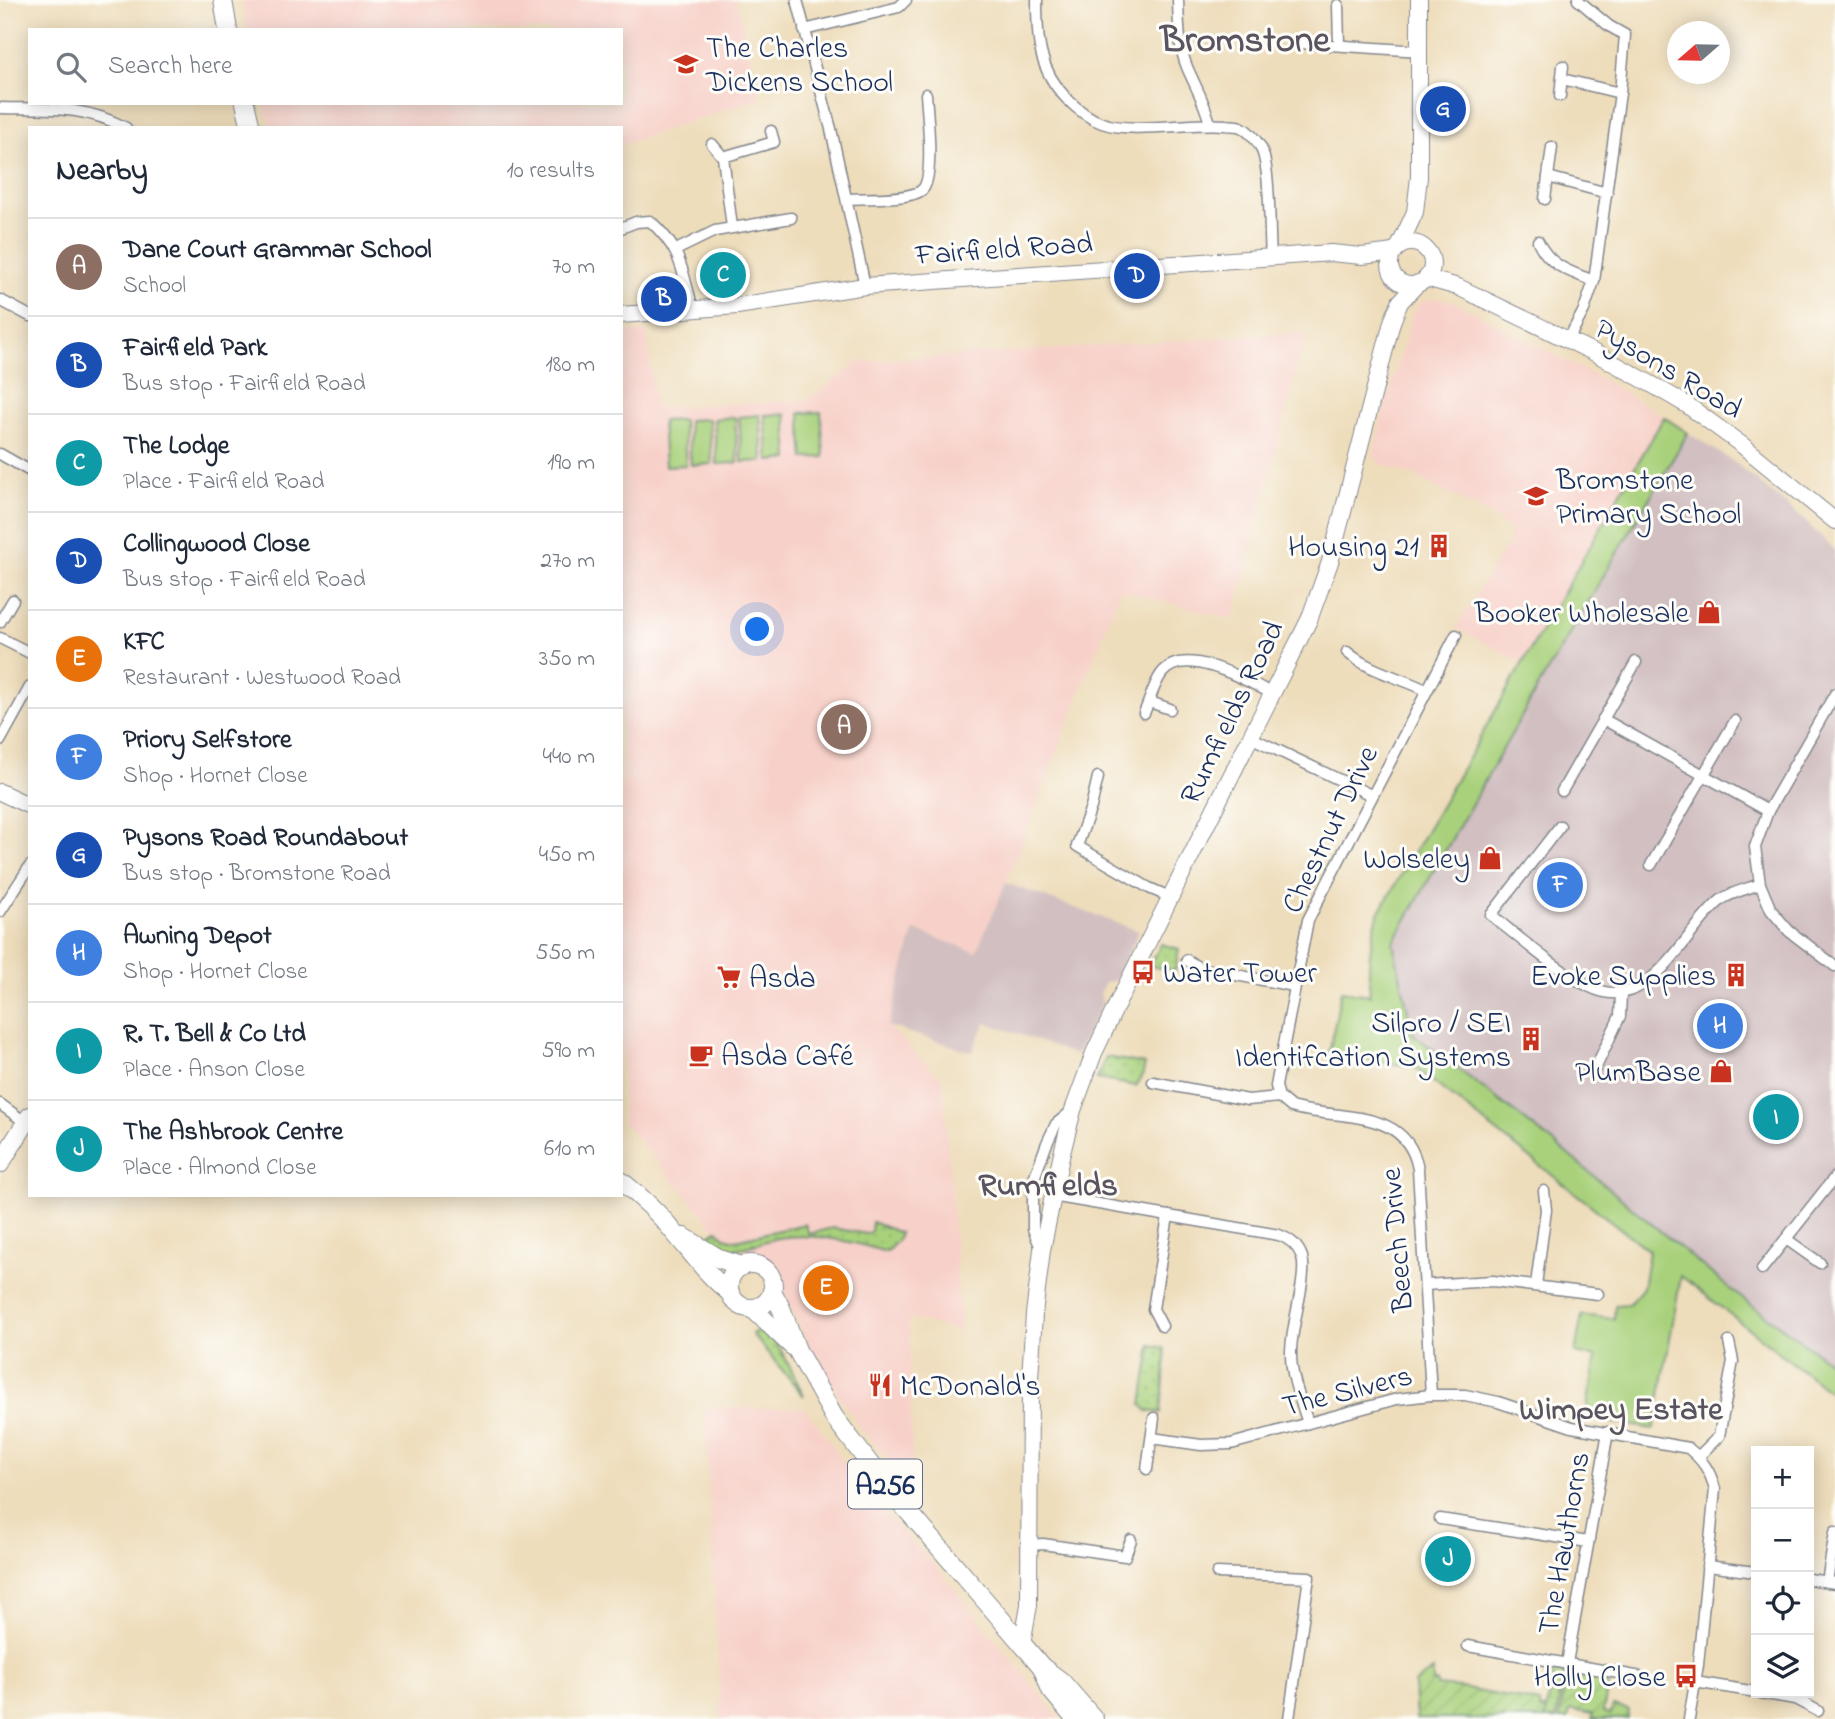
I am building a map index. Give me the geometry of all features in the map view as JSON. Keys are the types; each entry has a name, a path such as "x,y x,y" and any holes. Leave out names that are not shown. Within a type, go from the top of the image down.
{"main road":[{"path":"223,0 228,28"},
{"path":"245,105 251,126"},
{"path":"0,1164 27,1119"},
{"path":"623,1183 642,1197 673,1230 700,1265 738,1304 752,1308 765,1303 772,1291 772,1280 766,1270 755,1265 742,1266 720,1259 673,1230"},
{"path":"729,1292 730,1280 742,1266"},
{"name":"A256","path":"772,1291 797,1350 834,1417 888,1488 1022,1644 1042,1667 1061,1681 1094,1719"},
{"name":"A256","path":"752,1308 797,1350"},
{"name":"A256","path":"1042,1667 1051,1690 1075,1719"}],"street":[{"path":"797,0 847,199 865,286"},
{"path":"804,30 899,7 906,0"},
{"path":"1037,0 1037,29 1043,65 1057,89 1080,111 1103,124 1129,127 1210,124 1241,127 1254,138 1262,150 1265,167 1271,258"},
{"path":"1178,0 1179,43 1186,66 1205,104 1210,124"},
{"path":"1415,212 1391,258 1393,274 1406,284 1422,281 1432,267 1430,255 1422,246 1415,212 1419,177 1419,0"},
{"path":"1568,340 1584,310 1594,281 1620,93 1625,35 1609,26 1578,0"},
{"path":"1338,5 1339,45"},
{"path":"1300,43 1420,51"},
{"path":"1560,96 1563,66"},
{"path":"1562,79 1620,93"},
{"path":"847,199 904,196 923,189 927,181 934,132 926,94"},
{"path":"0,108 75,110 106,117 122,126"},
{"path":"723,157 774,142 771,131"},
{"path":"712,145 723,157 732,227"},
{"path":"1545,198 1552,147"},
{"path":"1548,177 1607,193"},
{"path":"676,250 715,230 791,218"},
{"path":"623,227 636,222 650,221 664,234 676,250 693,309"},
{"path":"1538,241 1544,254 1552,262 1594,281"},
{"path":"1396,249 1408,243 1422,246"},
{"name":"Fairfield Road","path":"623,314 737,306 865,286 1331,253 1362,256 1396,249"},
{"name":"Fairfield Road","path":"1362,256 1393,274"},
{"name":"Pysons Road","path":"1432,261 1458,287"},
{"name":"Rumfields Road","path":"1392,322 1393,274"},
{"name":"Pysons Road","path":"1422,281 1458,287 1568,340 1687,405 1742,445 1835,521"},
{"name":"Rumfields Road","path":"1022,1644 1029,1605 1030,1378 1034,1314 1052,1196 1073,1110 1094,1053 1309,620 1329,562 1392,322 1401,302 1422,281"},
{"path":"0,300 28,315"},
{"path":"1,456 28,470"},
{"path":"0,622 13,600"},
{"name":"Chestnut Drive","path":"1279,1097 1276,1080 1308,920 1456,635"},
{"path":"0,638 28,652"},
{"path":"1347,652 1362,665 1399,677 1426,690"},
{"path":"1562,792 1636,662"},
{"path":"1144,713 1163,671 1175,664 1192,663 1227,670 1273,694"},
{"path":"0,741 28,691"},
{"path":"1835,694 1768,811 1755,847 1760,884 1771,909 1789,931 1835,966"},
{"path":"1150,702 1170,709"},
{"path":"1604,719 1768,811"},
{"path":"1651,865 1735,721"},
{"path":"1250,737 1371,795"},
{"path":"1098,777 1091,807 1072,844 1170,897"},
{"path":"0,792 28,805"},
{"path":"1560,826 1491,915 1589,987 1604,993 1621,994 1650,981 1724,898 1760,884"},
{"path":"0,912 28,869"},
{"path":"1187,960 1199,968 1294,986"},
{"path":"1596,1067 1619,1016 1621,994"},
{"name":"Beech Drive","path":"1153,1082 1248,1100 1279,1097 1286,1105 1296,1109 1385,1124 1405,1139 1414,1153 1418,1169 1431,1395"},
{"path":"0,1104 27,1119"},
{"name":"Rumfields Road","path":"1042,1250 1033,1229 1033,1181 1046,1143 1056,1124 1073,1110"},
{"path":"1762,1269 1835,1177"},
{"path":"1536,1285 1546,1210 1544,1191"},
{"path":"1052,1196 1279,1235 1296,1246 1303,1259 1303,1267 1291,1356 1297,1391 1308,1423"},
{"path":"1162,1326 1153,1309 1168,1216"},
{"path":"1786,1239 1819,1263"},
{"path":"1424,1285 1493,1281 1598,1294"},
{"path":"1689,1719 1715,1489 1710,1471 1699,1456 1719,1436 1733,1361 1729,1342"},
{"name":"The Silvers","path":"1152,1438 1201,1445 1231,1444 1372,1404 1431,1395 1465,1395 1498,1402 1572,1427 1688,1448 1699,1456"},
{"path":"1147,1469 1154,1418"},
{"name":"The Hawthorns","path":"1567,1663 1608,1432"},
{"path":"1440,1519 1588,1542"},
{"path":"1831,1582 1835,1532"},
{"path":"1029,1545 1044,1544 1125,1556 1131,1540"},
{"path":"1707,1566 1751,1571"},
{"path":"1217,1573 1309,1577 1289,1719"},
{"name":"The Hawthorns","path":"1468,1646 1642,1676"},
{"path":"1695,1682 1751,1692"},
{"path":"1789,1698 1818,1712"}],"shaded area":[{"name":"The Charles Dickens School","path":"242,0 736,0 760,98 623,144 623,126 270,126 265,105 623,105 623,28 247,28"},
{"name":"Bromstone Primary School","path":"1438,298 1454,302 1614,386 1664,417 1523,663 1456,628 1510,540 1509,529 1494,517 1413,475 1380,464 1373,456 1412,316 1418,304"},
{"path":"647,332 655,408 808,400 858,362 1306,332 1233,619 1120,590 1006,883 976,952 914,930 888,1026 943,1080 961,1332 909,1318 912,1468 916,1489 861,1429 821,1370 769,1262 723,1238 623,1122 623,333"},
{"path":"1688,433 1734,462 1797,514 1835,550 1835,1366 1735,1293 1554,1143 1413,1034 1393,943 1545,675"},
{"path":"1006,883 1139,931 1115,980 1105,983 1100,991 1102,1004 1076,1055 986,1022 972,1052 888,1026 914,930 976,952"},
{"path":"705,1408 804,1408 831,1442 847,1469 904,1535 930,1559 1060,1719 721,1719"}],"green space":[{"path":"821,412 824,457 804,458 800,413"},
{"path":"786,414 789,459 769,461 765,415"},
{"path":"760,415 763,461 742,462 739,417"},
{"path":"735,417 738,463 717,464 714,419"},
{"path":"1664,417 1688,433 1545,675 1393,943 1413,1034 1554,1143 1735,1293 1835,1366 1835,1396 1681,1276 1654,1429 1585,1418 1596,1357 1575,1353 1582,1315 1614,1319 1615,1305 1629,1304 1643,1288 1649,1251 1414,1067 1329,1054 1341,991 1370,995 1370,955 1378,915"},
{"path":"709,419 712,464 691,465 688,420"},
{"path":"683,420 686,465 665,466 662,421"},
{"path":"1161,944 1179,949 1175,971 1150,966"},
{"path":"1106,1057 1145,1064 1142,1077 1136,1086 1097,1079"},
{"path":"872,1222 900,1233 898,1240 886,1252 846,1241 805,1236 778,1238 726,1250 717,1246 708,1236 717,1230 725,1237 736,1240 805,1224 809,1234 832,1228 867,1234 871,1231"},
{"path":"762,1327 781,1351 804,1396 752,1334"},
{"path":"1151,1345 1164,1348 1166,1357 1161,1413 1147,1411 1142,1404"},
{"path":"1433,1670 1433,1682 1437,1682 1437,1686 1540,1703 1540,1709 1547,1711 1545,1719 1416,1719 1414,1684"},
{"path":"1554,1671 1564,1673 1556,1719 1545,1719"},
{"path":"1567,1672 1609,1680 1603,1712 1611,1714 1613,1706 1629,1710 1628,1719 1592,1719 1592,1714 1570,1710 1568,1719 1559,1719"}],"place":[{"name":"The Charles Dickens School","path":"686,64"},
{"name":"Pysons Road Roundabout","path":"1443,109"},
{"name":"The Lodge","path":"723,275"},
{"name":"Collingwood Close","path":"1137,276"},
{"name":"Fairfield Park","path":"664,299"},
{"name":"Bromstone Primary School","path":"1536,496"},
{"name":"Housing 21","path":"1439,546"},
{"name":"Booker Wholesale","path":"1709,612"},
{"name":"Dane Court Grammar School","path":"844,727"},
{"name":"Wolseley","path":"1490,858"},
{"name":"Priory Selfstore","path":"1560,885"},
{"name":"Water Tower","path":"1143,972"},
{"name":"Evoke Supplies","path":"1736,975"},
{"name":"Asda","path":"729,977"},
{"name":"Awning Depot","path":"1720,1026"},
{"name":"Silpro / SEI Identifcation Systems","path":"1531,1039"},
{"name":"Asda Café","path":"701,1055"},
{"name":"PlumBase","path":"1721,1071"},
{"name":"R. T. Bell & Co Ltd","path":"1776,1117"},
{"name":"KFC","path":"826,1288"},
{"name":"McDonald's","path":"880,1385"},
{"name":"The Ashbrook Centre","path":"1448,1559"},
{"name":"Holly Close","path":"1686,1676"}],"district":[{"name":"Bromstone","path":"1245,38"},
{"name":"Rumfields","path":"1048,1183"},
{"name":"Wimpey Estate","path":"1621,1408"}]}
